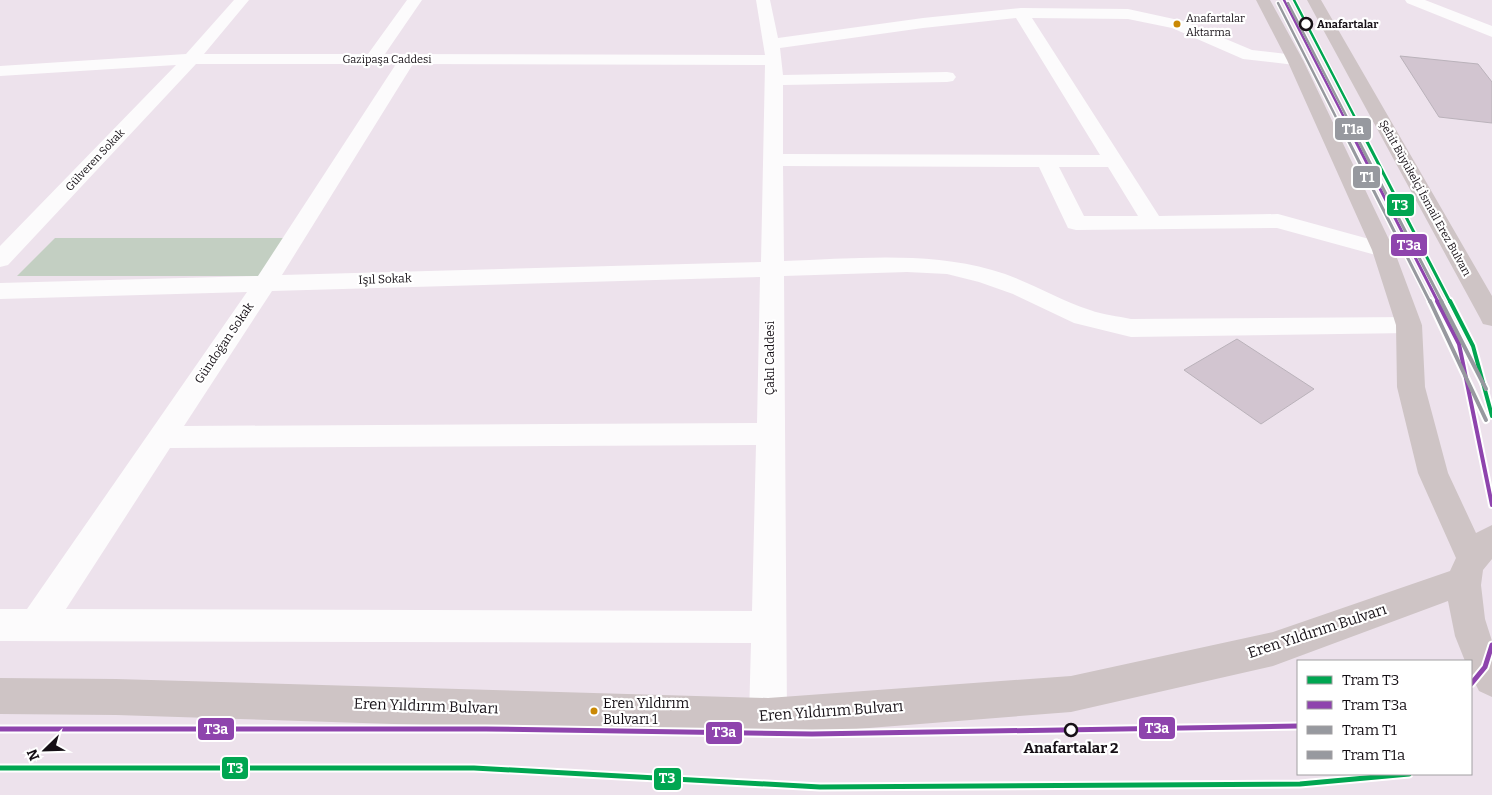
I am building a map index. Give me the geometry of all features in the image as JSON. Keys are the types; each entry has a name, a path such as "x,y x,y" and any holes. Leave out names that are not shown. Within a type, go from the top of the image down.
{"main road":[{"path":"1263,0 1295,60 1383,250 1408,325 1411,387 1433,473 1476,559 1464,605 1485,668 1492,679"},
{"name":"Şehit Büyükelçi İsmail Erez Bulvarı","path":"1314,0 1492,318"},
{"name":"Eren Yıldırım Bulvarı","path":"0,696 136,698 768,716 1071,694 1273,649 1476,559"}],"street":[{"name":"Gülveren Sokak","path":"2,256 191,59 242,0"},
{"path":"373,59 415,0"},
{"name":"Çakıl Caddesi","path":"763,0 773,61 768,716"},
{"path":"1412,0 1492,32"},
{"path":"1021,13 1153,222"},
{"path":"773,61 923,23 1021,13 1128,14 1177,24 1249,55 1295,60"},
{"name":"Gazipaşa Caddesi","path":"0,71 191,59 773,61"},
{"name":"Gündoğan Sokak","path":"36,625 265,283 408,59"},
{"path":"773,61 946,77"},
{"path":"772,160 1114,161"},
{"path":"1046,162 1076,223 1278,221 1383,250"},
{"name":"Işıl Sokak","path":"0,291 907,264 947,267 1004,282 1083,316 1131,328 1408,325"},
{"path":"162,437 770,434"},
{"path":"0,625 768,627"}],"green space":[{"path":"55,238 285,238 260,276 17,276"}],"building":[{"path":"1400,56 1478,64 1492,82 1492,123 1439,117"},
{"path":"1237,339 1314,389 1261,424 1184,370"}],"tram line":[{"name":"T3a","path":"1284,0 1459,344 1492,505"},
{"name":"T3","path":"1294,0 1473,346 1492,416"},
{"name":"T1","path":"1278,3 1453,347 1486,420"},
{"name":"T1a","path":"1288,3 1486,389"},
{"name":"T3a","path":"1472,683 1485,667 1492,645"},
{"name":"T3a","path":"0,729 486,729 812,734 1297,726"},
{"name":"T3","path":"0,768 474,768 820,787 1300,784 1398,775"}],"place":[{"name":"Anafartalar Aktarma","path":"1177,24"},
{"name":"Anafartalar","path":"1306,24"},
{"name":"Eren Yıldırım Bulvarı 1","path":"594,711"},
{"name":"Anafartalar 2","path":"1071,730"}]}
